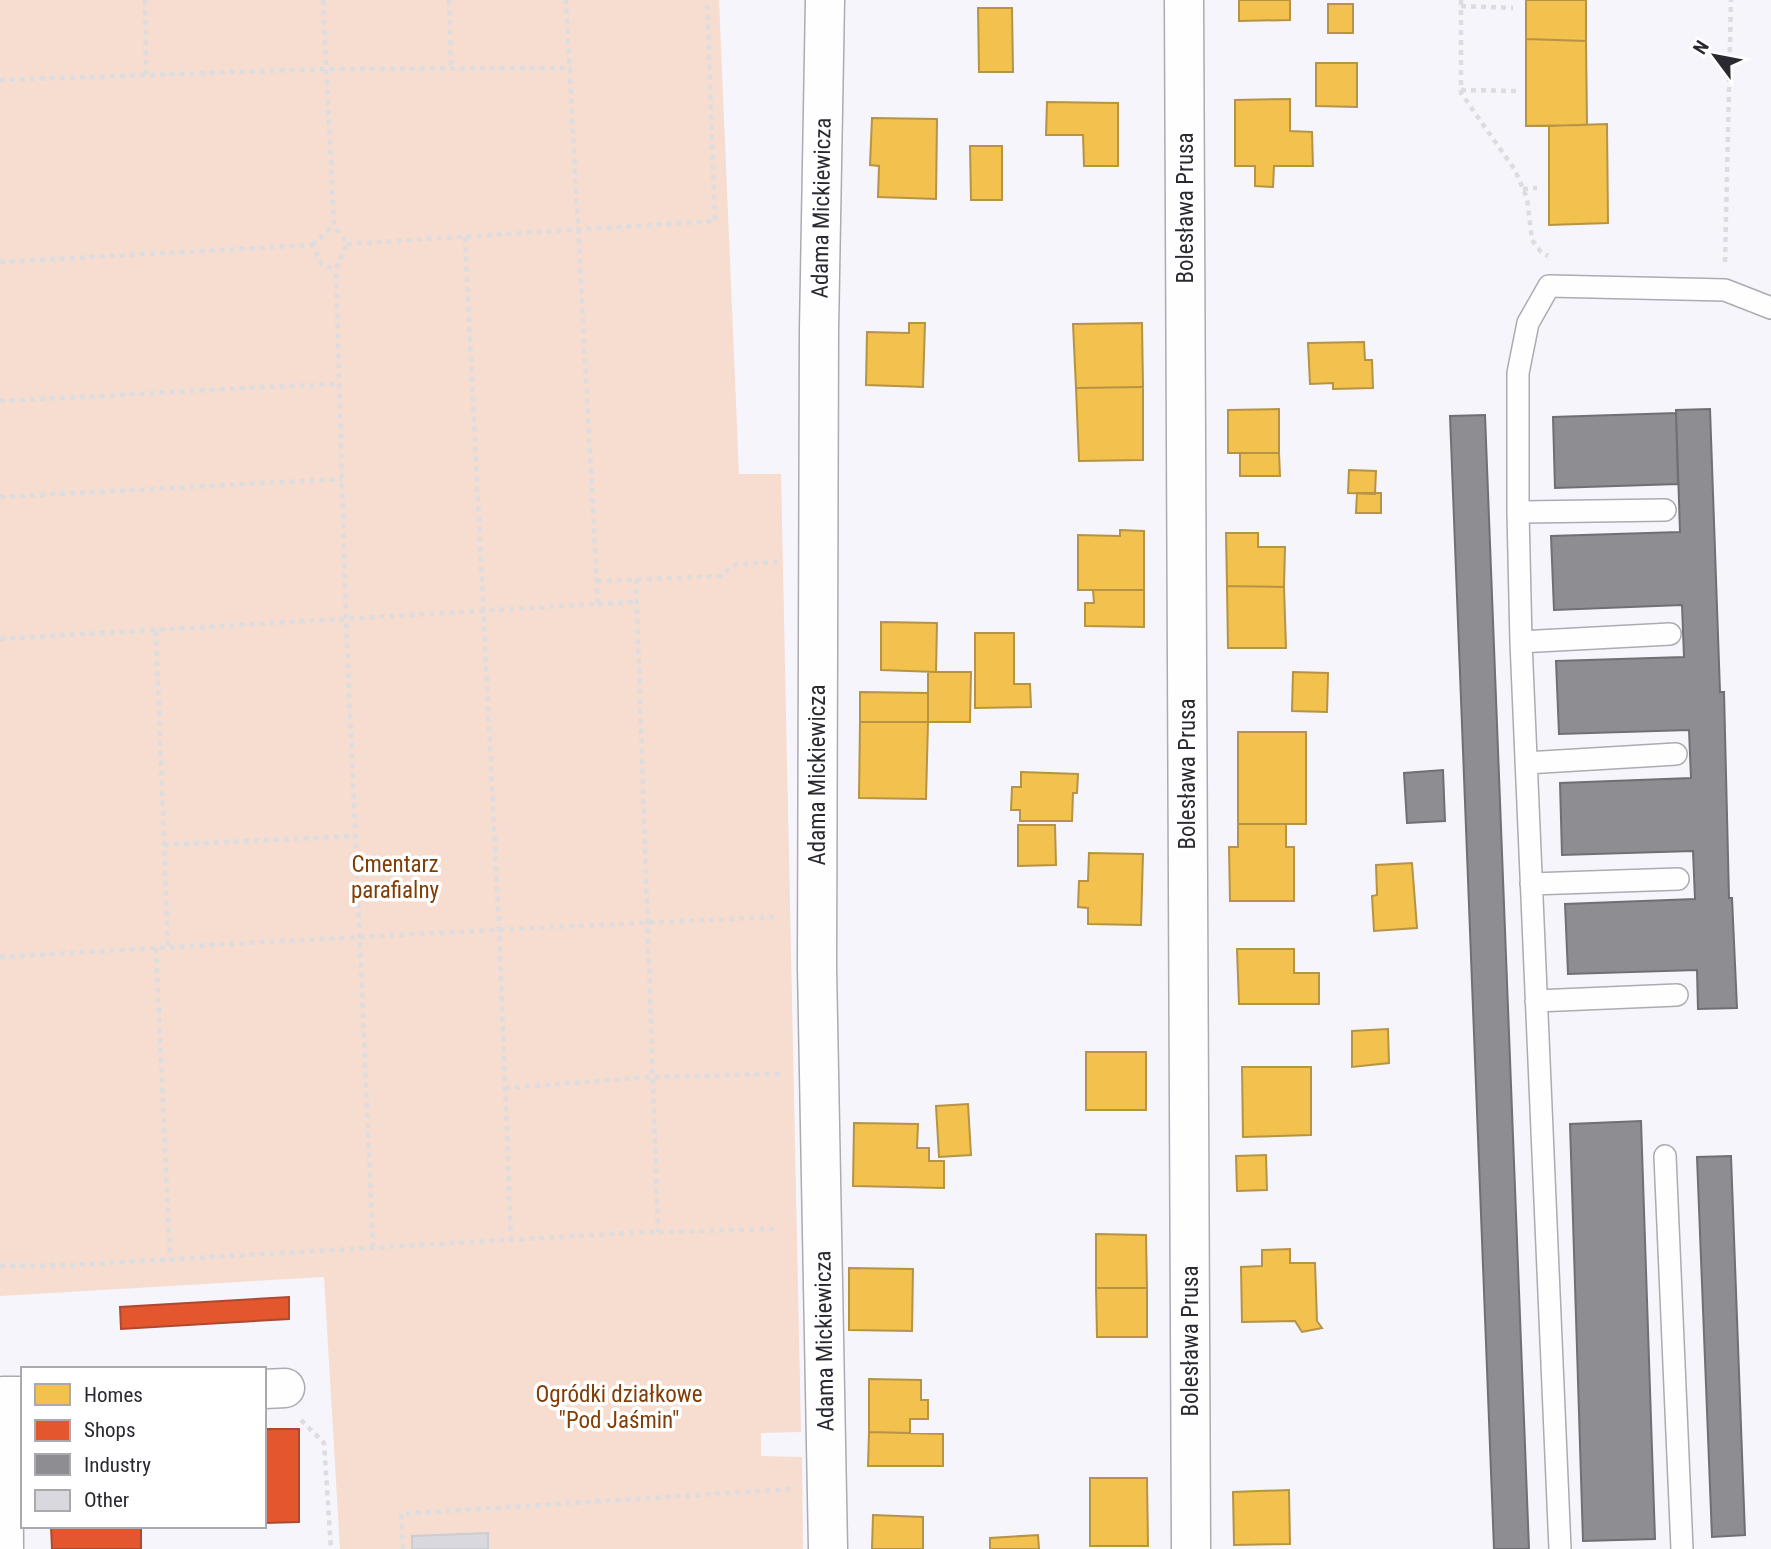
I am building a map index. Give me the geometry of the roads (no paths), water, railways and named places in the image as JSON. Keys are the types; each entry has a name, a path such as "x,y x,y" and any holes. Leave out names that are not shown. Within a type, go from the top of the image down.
{"street":[{"name":"Adama Mickiewicza","path":"825,0 819,344 817,967 828,1549"},
{"name":"Bolesława Prusa","path":"1184,0 1191,1549"},
{"path":"4,1549 3,1396 21,1396"}],"lane":[{"path":"1560,1549 1521,642 1518,373 1528,323 1549,286 1724,290 1771,308"},
{"path":"1518,512 1665,510"},
{"path":"1521,642 1670,634"},
{"path":"1526,763 1676,754"},
{"path":"1531,884 1678,879"},
{"path":"1536,1001 1677,995"},
{"path":"1665,1156 1682,1549"}],"park label":[{"name":"Cmentarz parafialny","path":"395,877"},
{"name":"Ogródki działkowe \"Pod Jaśmin\"","path":"619,1407"}]}
